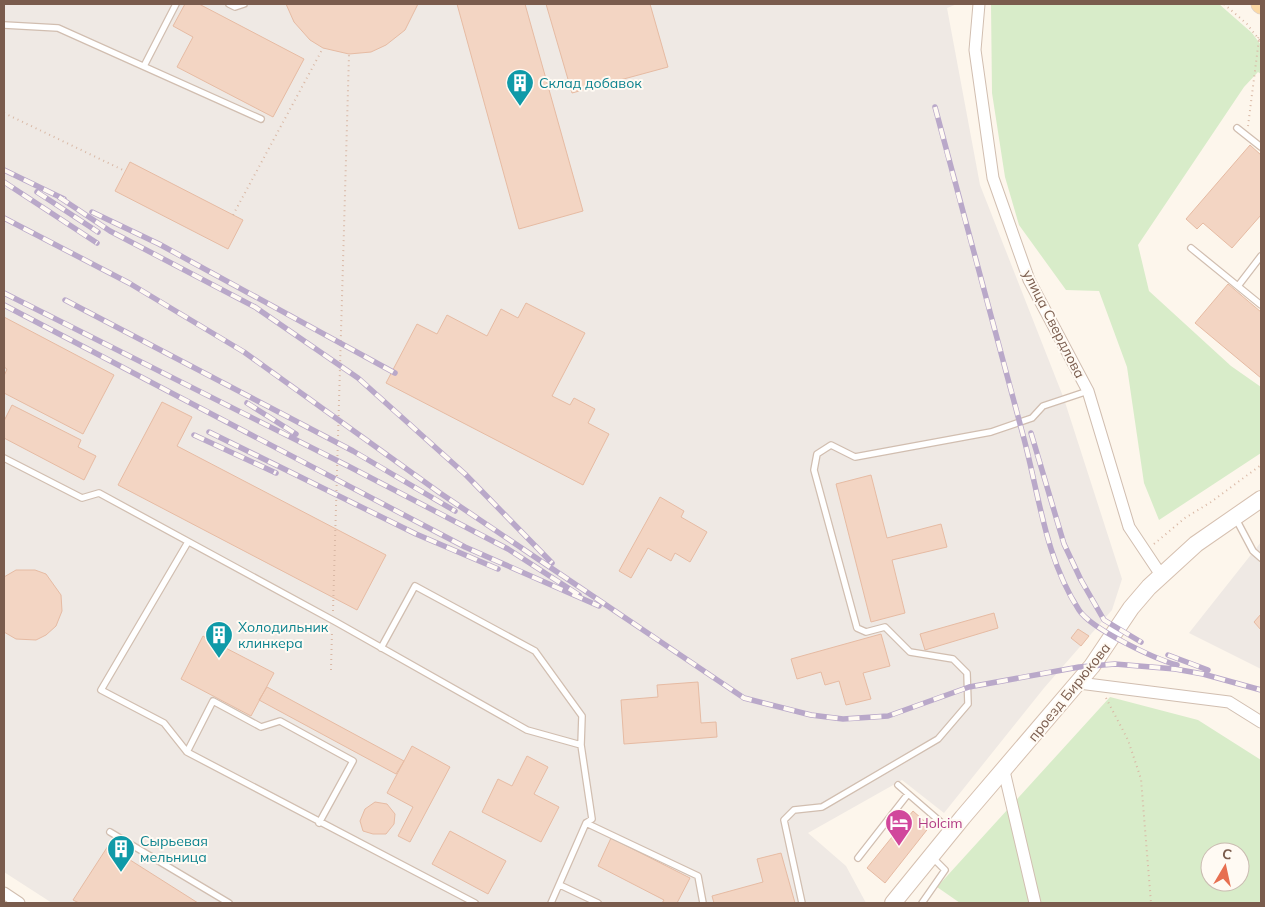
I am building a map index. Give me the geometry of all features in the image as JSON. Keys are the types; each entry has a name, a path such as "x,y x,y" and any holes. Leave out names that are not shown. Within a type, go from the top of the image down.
{"street":[{"name":"улица Свердлова","path":"979,4 975,50 993,178 1029,280 1088,391 1129,527 1161,575"},
{"name":"проезд Бирюкова","path":"893,903 951,831 1079,683 1131,608 1161,575 1196,544 1261,499"},
{"path":"1079,683 1229,702 1261,722"},
{"path":"1004,771 1035,903"},
{"path":"4,893 19,903"}],"lane":[{"path":"144,66 176,4"},
{"path":"229,4 235,7 244,4"},
{"path":"4,26 58,28 261,119"},
{"path":"1237,128 1261,147"},
{"path":"1191,248 1261,305"},
{"path":"1238,286 1261,256"},
{"path":"802,903 784,820 794,810 822,807 938,739 968,704 967,672 954,659 910,652 885,627 866,632 858,628 814,470 817,454 831,445 856,457 991,432 1032,418 1043,406 1088,391"},
{"path":"4,458 82,498 99,493 527,730 581,744"},
{"path":"1235,517 1253,551 1261,558"},
{"path":"188,542 101,690 164,723 187,752 475,903"},
{"path":"382,648 415,586 536,651 582,716 581,744 592,819 586,823 551,903"},
{"path":"187,752 213,701 261,727 280,721 353,761 320,823"},
{"path":"898,785 951,831"},
{"path":"858,858 908,794"},
{"path":"586,823 698,876 704,903"},
{"path":"110,832 229,903"},
{"path":"922,903 945,870 931,856"},
{"path":"560,884 598,903"}],"path":[{"path":"1224,4 1247,24 1260,39"},
{"path":"1247,136 1250,96 1261,33"},
{"path":"233,215 323,48"},
{"path":"333,611 349,54"},
{"path":"4,112 125,171"},
{"path":"1144,552 1185,518 1211,502 1261,465"},
{"path":"331,670 332,630"},
{"path":"1102,692 1128,740 1140,779 1151,903"}],"shaded area":[{"path":"4,4 957,4 947,8 980,185 1064,399 1122,579 1112,610 1044,688 944,813 902,780 808,833 846,866 866,903 52,903 4,872"},
{"path":"1261,542 1261,669 1189,633"}],"green space":[{"path":"991,4 1219,4 1252,33 1261,45 1261,74 1258,72 1244,87 1138,245 1149,291 1231,366 1261,387 1261,453 1159,520 1144,483 1127,367 1099,291 1066,290 1019,225 1005,177 992,93"},
{"path":"1110,697 1198,720 1261,760 1261,903 960,903 937,887"}],"building":[{"path":"185,4 199,4 304,59 273,117 177,67 193,37 173,26"},
{"path":"286,4 418,4 405,30 386,45 371,52 349,54 323,48 310,40 294,22"},
{"name":"Склад добавок","path":"457,4 525,4 583,211 519,229"},
{"path":"546,4 650,4 668,67 572,93"},
{"path":"1250,145 1261,155 1261,215 1232,248 1203,223 1197,229 1186,219"},
{"path":"130,162 243,220 228,249 115,191"},
{"path":"1228,284 1261,312 1261,378 1195,323"},
{"path":"526,303 585,333 552,396 570,405 574,398 595,409 588,423 609,434 583,485 386,383 417,324 437,334 447,315 487,336 501,309 518,318"},
{"path":"4,317 114,375 83,434 4,393 4,376 7,369 4,367"},
{"path":"162,402 192,417 177,446 386,555 357,610 118,485"},
{"path":"12,405 81,440 78,447 96,456 84,480 4,438 4,421"},
{"path":"871,475 887,538 941,524 947,547 892,560 905,613 871,622 836,484"},
{"path":"660,497 684,511 681,517 707,532 690,562 675,553 671,561 648,548 631,578 619,571"},
{"path":"16,570 35,570 46,574 61,595 62,611 56,626 46,635 36,640 16,639 4,632 4,577"},
{"path":"994,613 998,628 925,650 920,634"},
{"path":"1261,614 1261,630 1254,622"},
{"path":"1078,629 1089,636 1081,646 1071,638"},
{"name":"Холодильник клинкера","path":"216,630 223,634 218,644 274,673 251,716 181,679 203,636 211,641"},
{"path":"881,634 890,666 863,673 871,699 846,705 839,681 825,685 821,672 797,679 791,659"},
{"path":"698,682 701,723 716,722 717,737 624,744 621,700 658,697 657,685"},
{"path":"267,687 404,761 396,774 259,700"},
{"path":"412,746 450,767 410,842 398,836 413,807 387,793"},
{"path":"527,756 548,767 534,794 559,807 541,842 482,812 498,779 512,786"},
{"path":"375,802 387,804 395,814 394,824 386,834 373,834 363,831 360,821 365,809"},
{"name":"Holcim","path":"913,811 930,826 885,883 867,868"},
{"path":"450,831 506,861 488,894 432,864"},
{"path":"611,838 690,878 677,903 662,903 664,900 598,866"},
{"name":"Сырьевая мельница","path":"108,846 198,903 79,903 73,900"},
{"path":"781,853 795,903 714,903 712,896 763,882 757,859"}],"railway":[{"path":"935,107 1023,435 1044,525 1067,590 1079,610 1096,626 1154,657 1177,665"},
{"path":"4,170 64,199"},
{"path":"4,182 97,243"},
{"path":"37,192 98,232"},
{"path":"59,197 110,231 255,307 358,378 465,474 552,563"},
{"path":"92,212 159,244 395,373"},
{"path":"4,218 129,283 244,352 440,493 744,698 811,715 843,719 888,716 969,687 1079,667 1115,664 1175,669 1203,674 1261,690"},
{"path":"4,293 348,466 508,549 579,595"},
{"path":"65,300 353,451 455,511"},
{"path":"4,305 465,547 599,606"},
{"path":"247,403 296,434"},
{"path":"209,432 416,534 498,569"},
{"path":"1031,433 1064,544 1081,580 1104,620 1141,642"},
{"path":"194,435 276,473"},
{"path":"1168,655 1208,670"}],"place":[{"name":"Склад добавок","path":"520,107"},
{"name":"Холодильник клинкера","path":"219,659"},
{"name":"Holcim","path":"899,847"},
{"name":"Сырьевая мельница","path":"121,873"}]}
